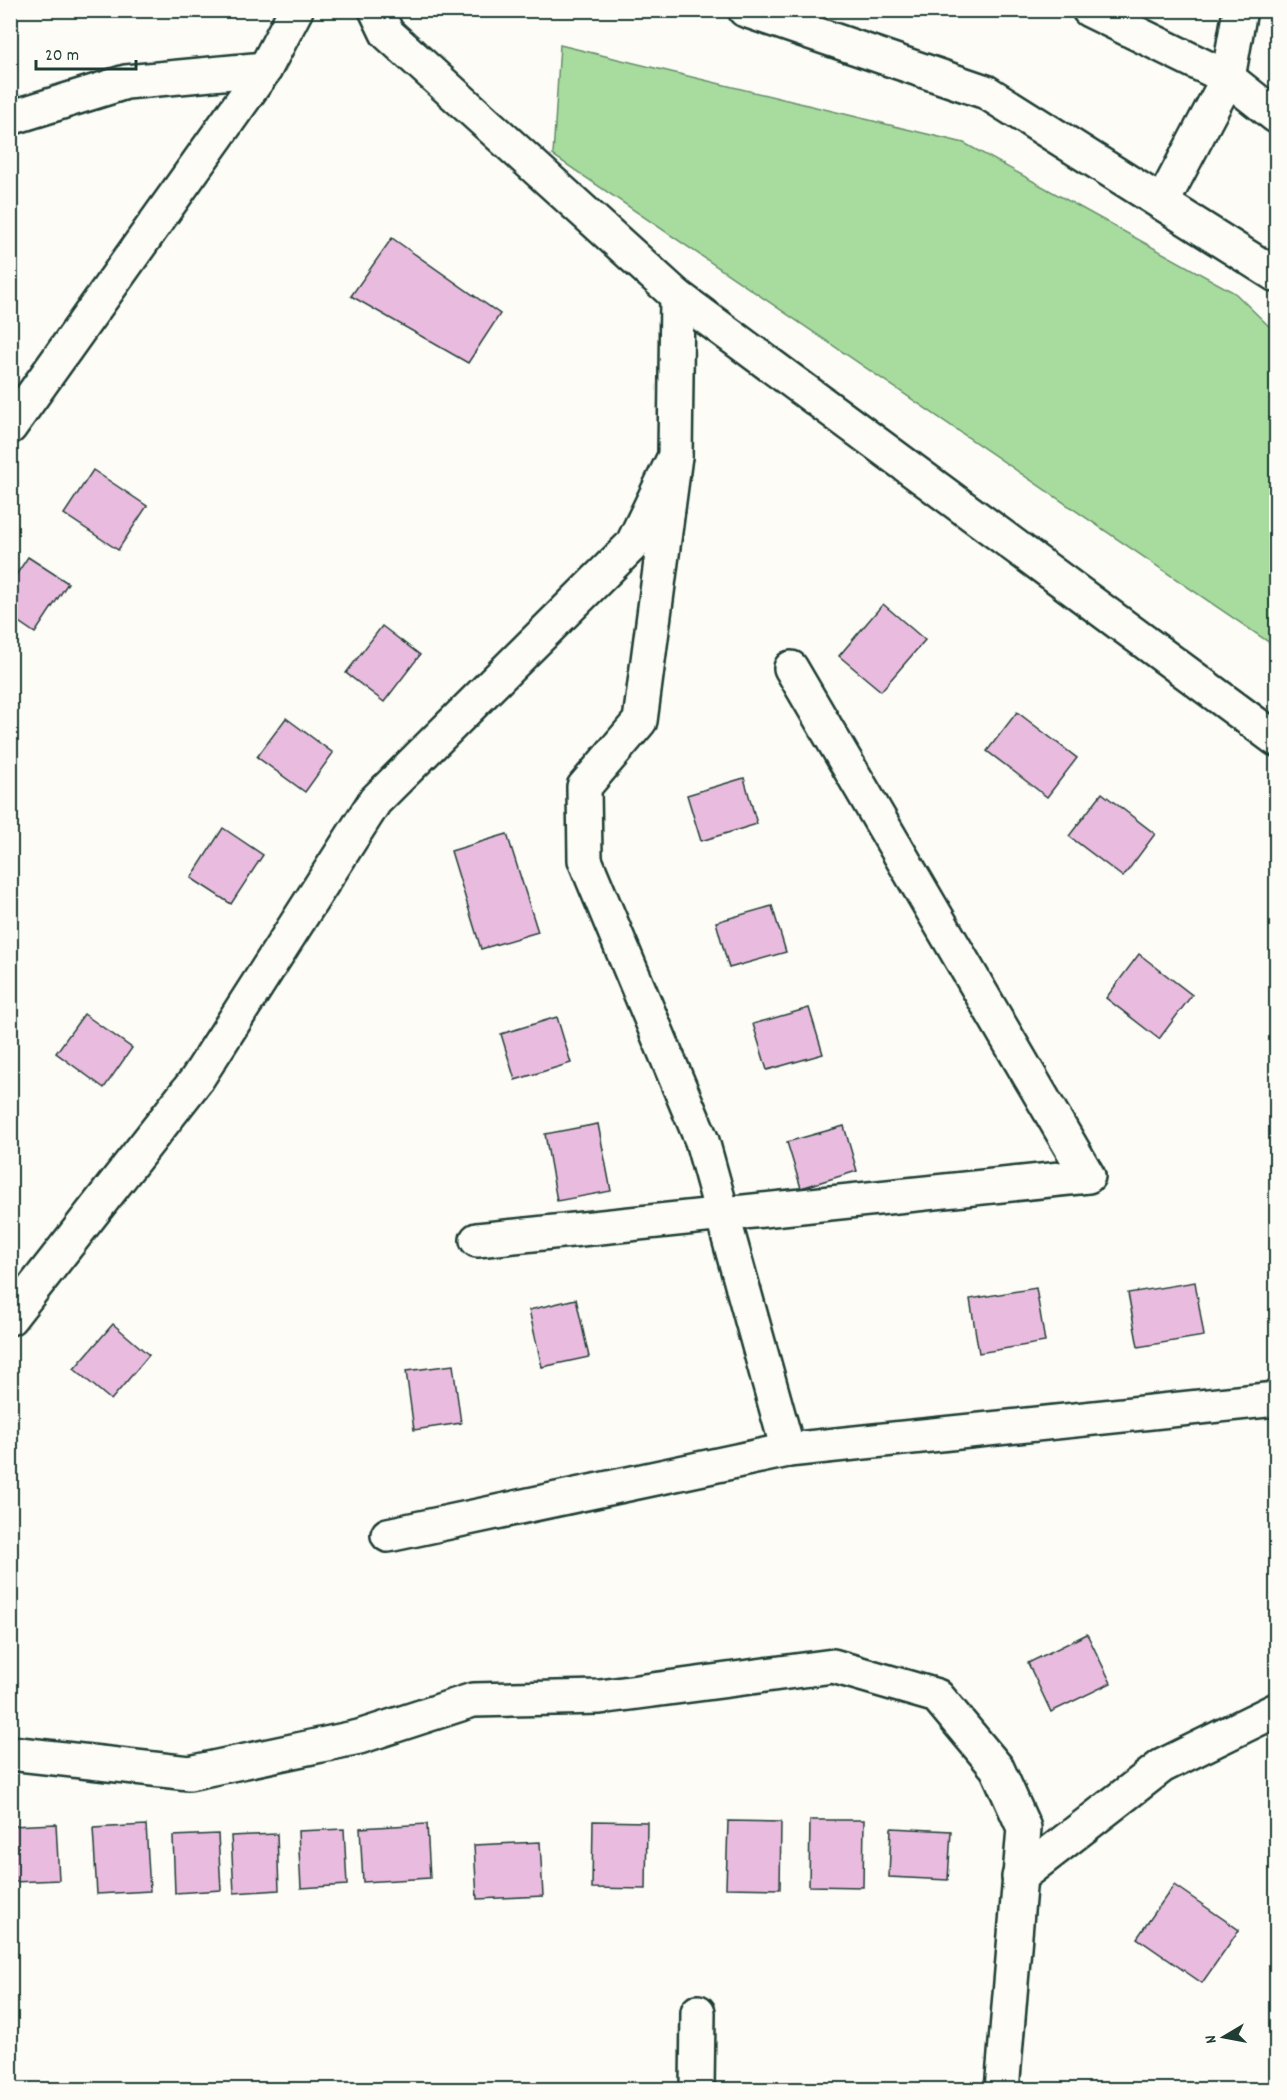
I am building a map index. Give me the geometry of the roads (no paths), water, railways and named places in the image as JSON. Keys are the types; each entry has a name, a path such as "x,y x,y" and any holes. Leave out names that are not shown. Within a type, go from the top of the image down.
{"street":[{"path":"10,427 265,69 296,10"},
{"path":"376,10 387,33 677,296 1276,739"},
{"path":"745,10 986,92 1276,275"},
{"path":"1089,10 1228,78 1276,116"},
{"path":"1162,203 1228,78 1240,10"},
{"path":"10,118 126,82 265,69"},
{"path":"677,296 675,456 640,721 584,787 585,860 702,1141 788,1450"},
{"path":"10,1318 196,1078 375,801 632,545 675,456"},
{"path":"477,1240 1088,1176 791,668"},
{"path":"388,1535 788,1450 1276,1399"},
{"path":"10,1753 189,1773 359,1737 473,1700 600,1697 833,1666 937,1696 997,1768 1024,1828 1002,2090"},
{"path":"1019,1877 1162,1766 1276,1710"},
{"path":"697,2090 698,2012"}]}
